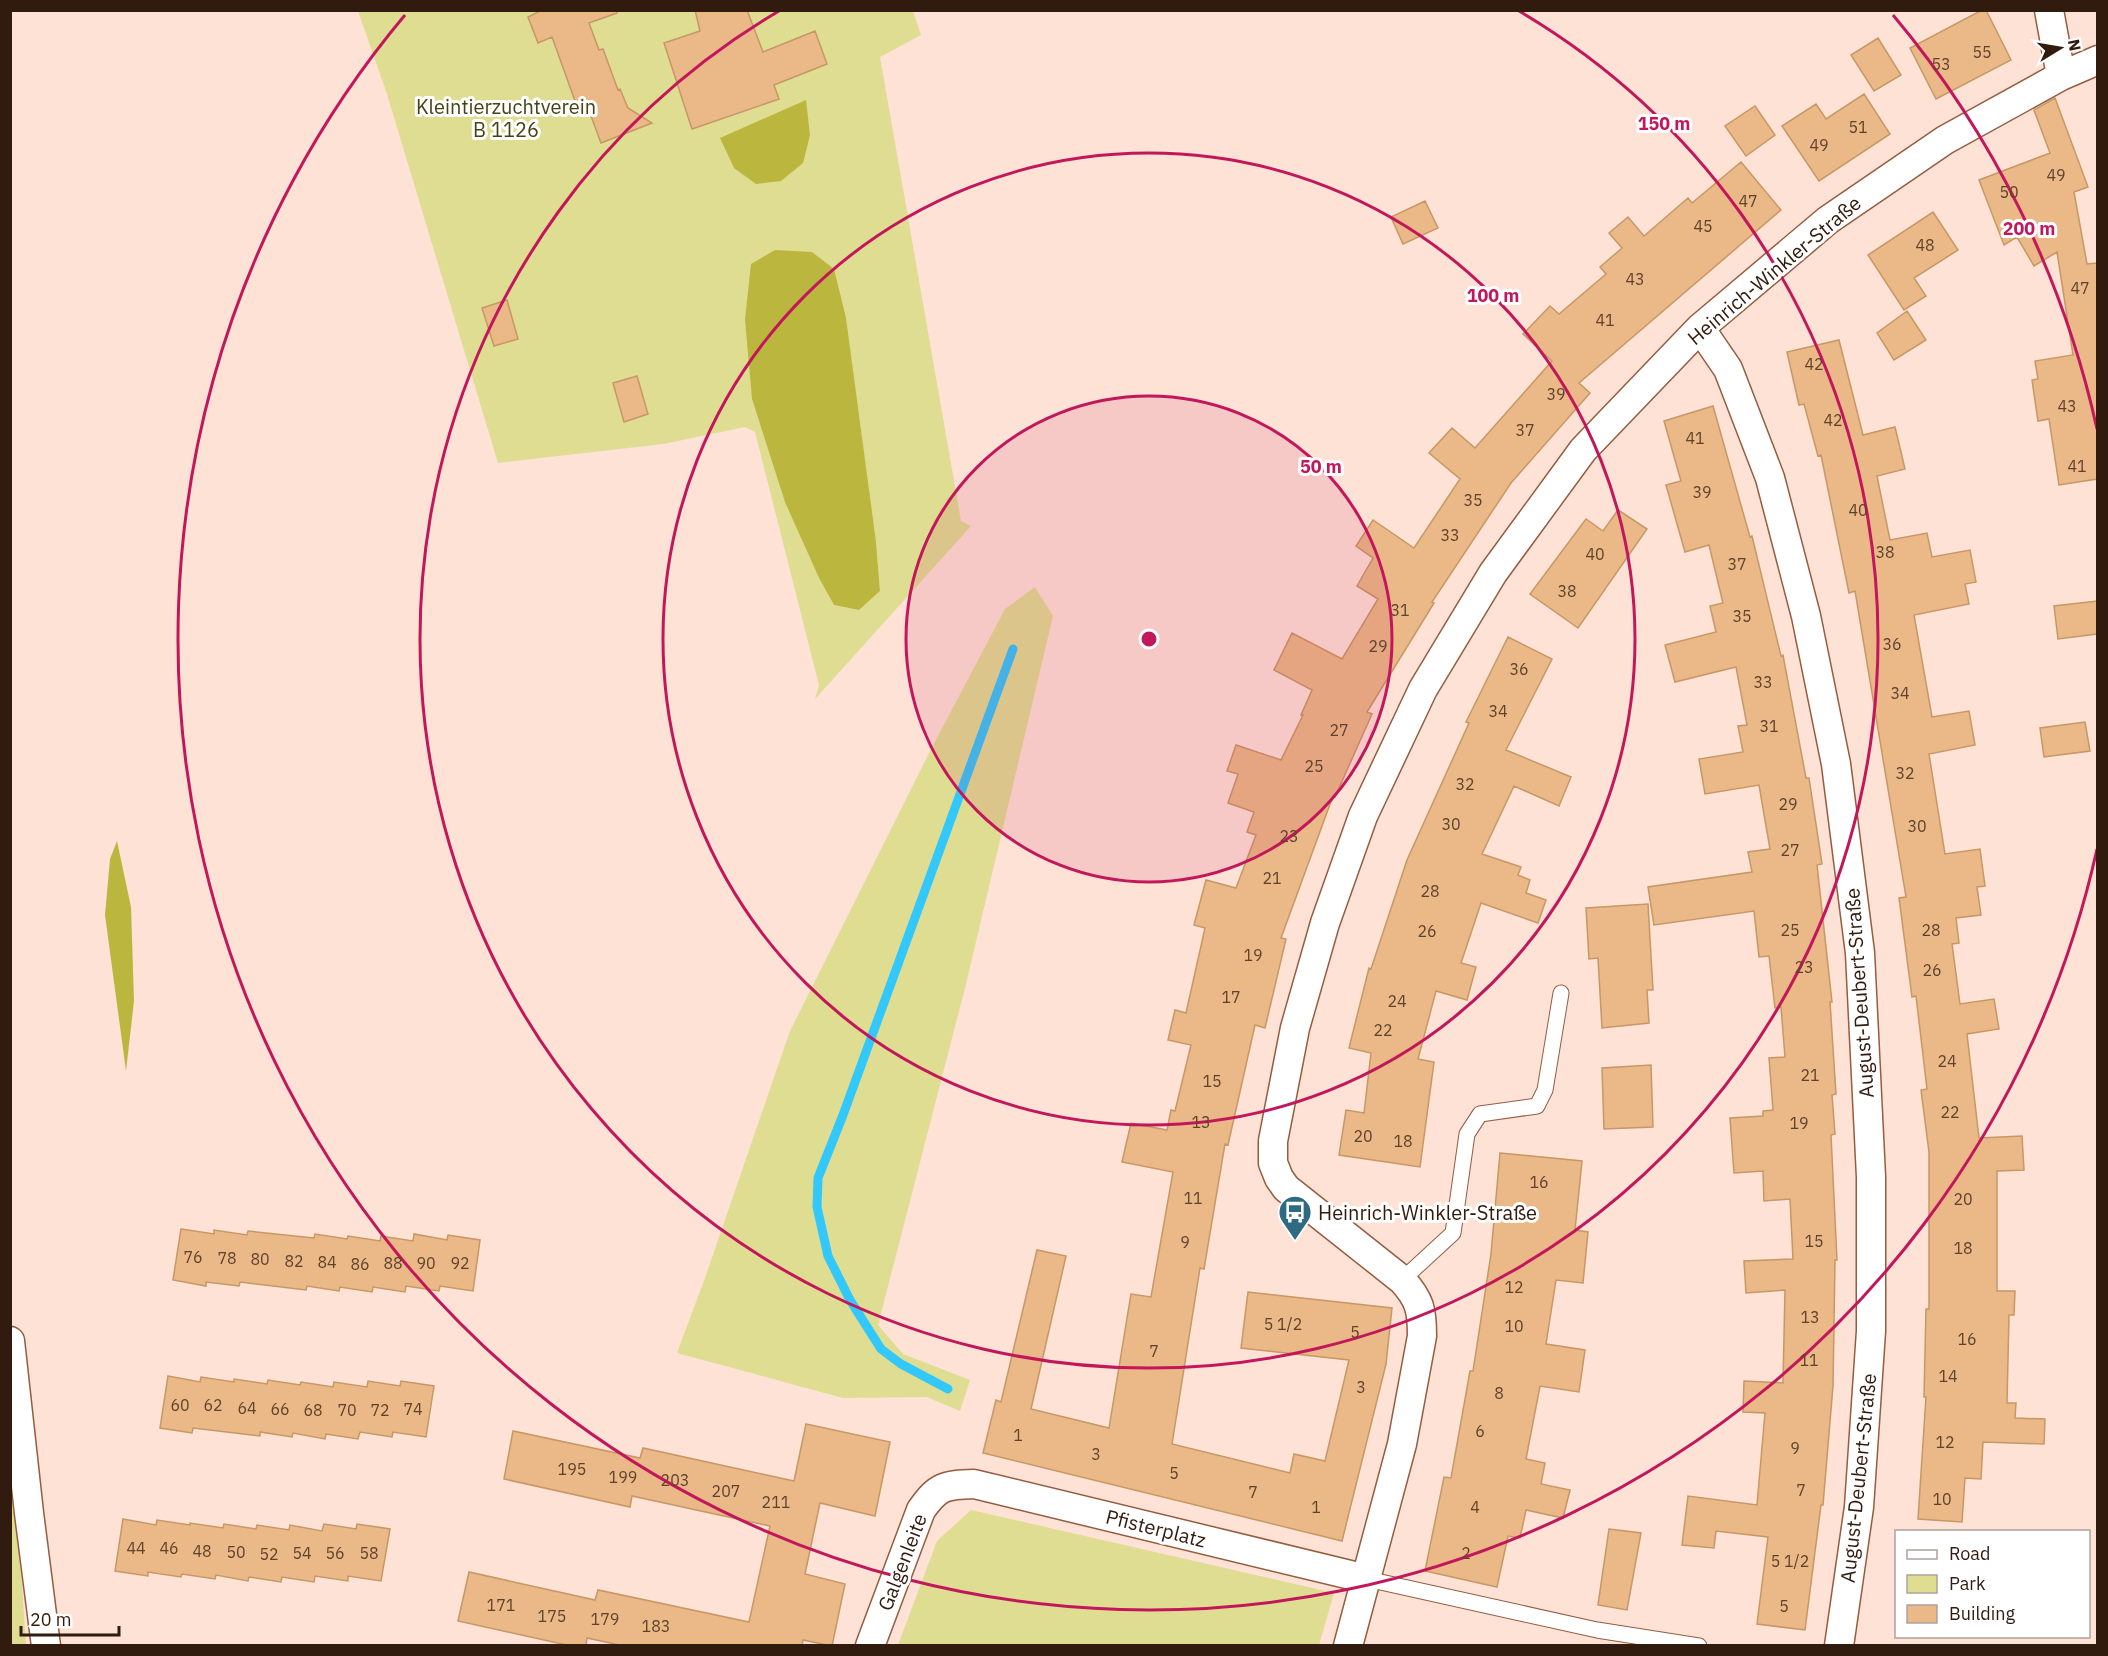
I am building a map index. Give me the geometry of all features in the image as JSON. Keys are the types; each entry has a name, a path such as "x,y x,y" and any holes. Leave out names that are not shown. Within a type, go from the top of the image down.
{"street":[{"path":"2049,10 2061,76"},
{"name":"Heinrich-Winkler-Straße","path":"1348,1646 1401,1444 1422,1336 1420,1307 1415,1294 1402,1281 1286,1188 1273,1163 1273,1141 1295,1028 1324,923 1363,816 1423,689 1493,573 1583,450 1700,328 1828,220 1945,140 2061,76 2097,60"},
{"name":"August-Deubert-Straße","path":"1700,328 1728,369 1770,478 1806,616 1836,764 1860,953 1871,1177 1871,1331 1859,1507 1839,1646"},
{"path":"10,1341 45,1646"},
{"name":"Pfisterplatz","path":"945,1487 974,1484 1367,1579"},
{"name":"Galgenleite","path":"870,1646 921,1510 932,1494 945,1487"}],"lane":[{"path":"1402,1281 1453,1233 1467,1134 1480,1114 1537,1106 1545,1090 1561,993"},
{"path":"1367,1579 1597,1630 1699,1646"}],"green space":[{"name":"Kleintierzuchtverein B 1126","path":"358,11 913,11 921,35 880,57 961,521 971,526 815,699 819,685 755,432 745,427 663,444 498,463 387,94","holes":["752,399 876,542 880,591 859,610 834,605 798,530"]},
{"path":"1035,587 1053,616 966,984 878,1325 903,1354 970,1380 960,1411 927,1397 843,1398 677,1353 790,1031 928,755 1005,609"},
{"path":"10,1429 13,1451 26,1645 11,1645"},
{"path":"971,1510 1334,1593 1319,1645 898,1645 937,1541"}],"shaded area":[{"path":"806,100 810,135 803,163 781,181 756,184 734,168 720,138"},
{"path":"775,250 812,252 834,269 846,318 876,542 880,591 859,610 834,605 819,578 785,502 752,399 745,319 751,264"},
{"path":"117,841 131,907 134,1001 126,1071 105,915 110,859"}],"building":[{"path":"542,10 616,10 617,13 589,23 599,50 603,49 618,90 620,89 628,108 652,123 601,143 588,108 579,112 552,37 538,43 528,17"},
{"path":"695,10 747,10 763,52 815,31 827,64 774,85 779,99 692,129 664,43 700,31"},
{"path":"1986,10 2011,60 1936,99 1910,48"},
{"path":"1878,38 1901,75 1874,91 1851,55"},
{"path":"1864,94 1890,134 1819,181 1782,126 1816,104 1826,119"},
{"path":"2055,98 2088,187 2074,192 2087,264 2097,263 2097,479 2059,485 2049,419 2038,421 2032,380 2038,379 2035,361 2073,355 2057,252 2034,266 2017,237 2004,245 1979,180 2050,153 2034,110"},
{"path":"1755,106 1775,135 1746,156 1725,126"},
{"path":"1741,162 1781,210 1579,383 1590,393 1511,483 1432,602 1434,603 1367,712 1372,714 1335,797 1333,796 1281,938 1286,939 1265,1028 1255,1025 1228,1145 1225,1144 1204,1269 1200,1268 1172,1444 1290,1473 1294,1454 1325,1461 1349,1360 1241,1348 1248,1292 1392,1308 1386,1364 1342,1541 983,1453 996,1400 1001,1402 1037,1250 1066,1256 1031,1409 1109,1428 1131,1294 1151,1297 1173,1172 1122,1162 1131,1123 1167,1130 1171,1110 1175,1111 1191,1045 1168,1040 1175,1010 1186,1013 1205,928 1194,925 1206,880 1236,888 1256,835 1247,832 1254,812 1228,803 1238,774 1227,771 1236,745 1281,760 1303,715 1301,715 1312,690 1274,670 1292,633 1342,659 1378,599 1357,586 1373,558 1356,546 1373,520 1414,548 1460,479 1429,453 1452,428 1475,448 1552,361 1523,334 1550,306 1559,314 1606,274 1600,267 1622,248 1609,233 1628,217 1644,236 1688,198 1692,203"},
{"path":"1425,201 1438,228 1403,244 1391,217"},
{"path":"1933,212 1958,250 1914,278 1926,296 1904,310 1868,255"},
{"path":"507,300 518,339 494,346 482,308"},
{"path":"1907,311 1926,340 1894,360 1877,333"},
{"path":"1839,340 1863,435 1895,427 1905,469 1877,476 1890,540 1927,533 1932,557 1970,550 1976,582 1965,584 1969,604 1914,615 1932,717 1969,711 1975,745 1929,754 1945,854 1980,849 1985,886 1977,887 1981,915 1956,918 1959,943 1952,944 1960,1004 1994,999 1999,1029 1967,1034 1979,1138 2022,1136 2024,1170 1997,1171 1997,1291 2015,1291 2014,1315 2009,1315 2007,1403 2016,1403 2015,1418 2045,1419 2044,1444 1983,1442 1981,1479 1965,1478 1962,1522 1918,1519 1926,1397 1924,1397 1926,1309 1929,1309 1929,1152 1921,1090 1927,1089 1916,996 1912,997 1899,898 1906,897 1855,591 1849,593 1821,455 1818,456 1804,404 1799,405 1787,352"},
{"path":"637,376 648,414 624,422 613,383"},
{"path":"1713,406 1750,537 1752,536 1781,656 1783,655 1806,778 1809,778 1822,864 1817,865 1832,1002 1830,1002 1836,1094 1832,1095 1835,1134 1831,1135 1837,1260 1835,1260 1833,1386 1823,1505 1821,1505 1805,1630 1757,1624 1768,1537 1716,1531 1714,1548 1682,1545 1688,1496 1757,1505 1765,1413 1743,1412 1744,1381 1783,1383 1785,1290 1746,1293 1744,1261 1793,1259 1790,1199 1764,1201 1763,1171 1734,1173 1730,1118 1763,1116 1763,1111 1773,1110 1769,1058 1785,1057 1781,1007 1775,1008 1769,956 1759,957 1754,911 1654,925 1648,887 1752,872 1748,852 1770,849 1759,785 1705,794 1699,759 1743,752 1738,726 1747,725 1736,667 1675,682 1665,645 1716,632 1710,606 1723,603 1709,545 1685,552 1666,485 1681,481 1664,421"},
{"path":"1618,510 1647,529 1578,628 1530,594 1586,519 1603,531"},
{"path":"2097,601 2097,634 2058,639 2054,606"},
{"path":"1508,637 1552,659 1506,750 1571,777 1559,806 1514,786 1482,854 1521,867 1518,875 1530,880 1526,893 1546,900 1538,923 1481,903 1461,963 1476,967 1467,1000 1436,991 1418,1059 1434,1062 1420,1167 1339,1155 1346,1110 1364,1113 1371,1053 1349,1048 1369,968 1371,969 1407,860 1469,723 1466,722"},
{"path":"2085,722 2090,751 2044,757 2040,728"},
{"path":"1648,904 1653,990 1647,990 1649,1023 1602,1028 1598,958 1589,959 1586,908"},
{"path":"1651,1065 1653,1127 1604,1129 1602,1068"},
{"path":"1500,1153 1582,1161 1575,1230 1588,1232 1583,1283 1556,1280 1546,1344 1585,1350 1579,1392 1540,1386 1526,1459 1545,1463 1541,1484 1570,1490 1563,1518 1526,1510 1520,1538 1508,1536 1497,1587 1425,1571 1444,1477 1451,1478 1470,1371 1473,1371 1491,1254"},
{"path":"181,1229 214,1234 214,1230 247,1235 248,1231 314,1238 315,1234 380,1241 381,1236 413,1241 414,1234 447,1240 448,1235 480,1240 473,1291 440,1286 439,1291 406,1286 405,1292 373,1287 372,1292 340,1287 339,1291 307,1286 306,1290 240,1282 239,1286 206,1282 206,1286 173,1280"},
{"path":"168,1376 200,1382 201,1377 267,1384 268,1380 300,1385 301,1382 333,1387 334,1382 367,1387 368,1381 400,1386 401,1381 434,1386 426,1437 393,1432 392,1437 360,1432 358,1439 326,1434 325,1439 293,1433 292,1437 260,1432 260,1436 193,1428 192,1433 160,1428"},
{"path":"806,1424 890,1442 875,1516 820,1503 805,1574 845,1584 832,1646 803,1640 802,1646 624,1646 587,1638 586,1646 571,1646 458,1621 469,1572 595,1600 598,1590 749,1622 770,1526 632,1496 630,1507 504,1479 513,1431 640,1458 643,1448 794,1481"},
{"path":"123,1519 156,1525 157,1520 223,1528 224,1524 256,1529 257,1525 289,1530 290,1525 322,1531 324,1524 356,1529 357,1524 390,1529 381,1581 348,1576 348,1581 315,1576 314,1582 282,1577 281,1582 249,1577 248,1581 216,1575 215,1579 148,1572 148,1576 115,1571"},
{"path":"1609,1529 1641,1533 1627,1610 1598,1605"}],"waterway":[{"path":"948,1389 901,1364 881,1349 850,1300 828,1256 817,1207 818,1178 1013,649"}],"place":[{"name":"Heinrich-Winkler-Straße","path":"1295,1241"}]}
